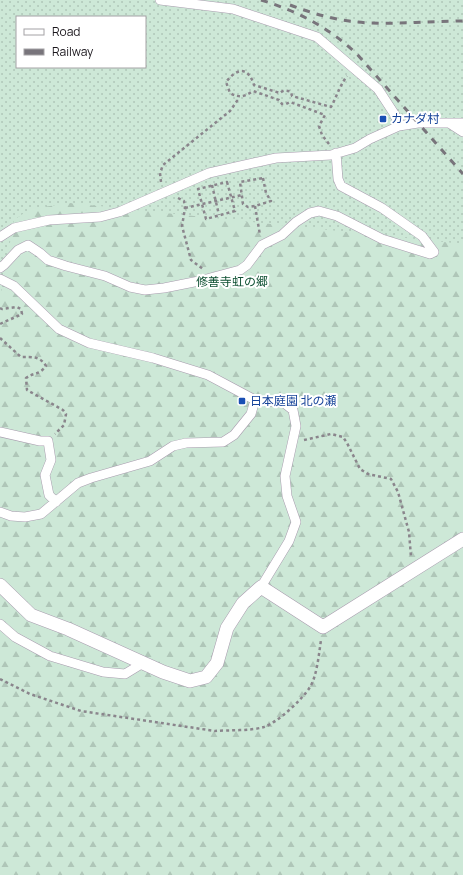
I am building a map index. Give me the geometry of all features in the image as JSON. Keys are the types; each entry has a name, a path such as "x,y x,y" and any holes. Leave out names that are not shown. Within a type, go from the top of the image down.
{"street":[{"path":"160,0 233,9 317,37 378,89 395,115 399,126"},
{"path":"0,237 14,228 49,220 100,217 119,212 209,173 276,158 336,154 355,148 370,139 399,126 418,123 463,123"},
{"path":"449,123 463,132"},
{"path":"0,268 18,250 28,245 48,260 105,276 130,287 145,290 164,288 199,281 240,270 248,265 262,245 282,235 310,212 319,211 337,216 382,239 430,254 434,252 422,236 382,208 341,186 338,179 336,154"},
{"path":"0,279 14,286 59,329 89,343 153,358 208,375 255,400 284,403 293,410 296,426 285,476 287,496 296,522 289,541 261,587 243,603 227,628 217,663 206,677 190,681 163,672 31,615 0,585"},
{"path":"0,512 11,516 25,517 41,514 78,483 150,461 173,446 186,443 223,442 234,436 252,414 255,400"},
{"path":"0,432 40,441 48,441 51,460 45,475 49,495 56,502"},
{"path":"261,587 323,627 350,612 411,571 463,539"},
{"path":"0,624 15,637 50,656 103,672 125,674 143,664"}],"path":[{"path":"336,154 322,135 319,126 325,115 290,102 282,104 279,100 253,91 245,96 237,97 230,93 226,82 234,73 239,71 246,72 252,77 254,85 280,93 287,90 291,92 292,96 330,107 336,98 340,85 354,69"},
{"path":"216,276 195,264 191,260 182,226 185,208 184,201 176,197 161,183 160,173 163,165 230,112 237,97"},
{"path":"209,173 219,215"},
{"path":"263,178 266,193 271,201 255,206 248,207 243,204 240,182 263,178"},
{"path":"227,182 231,197 235,211 206,219 198,189 227,182"},
{"path":"185,208 242,195"},
{"path":"255,206 262,245"},
{"path":"0,308 17,307 21,309 22,314 0,324"},
{"path":"0,338 21,357 38,357 46,366 40,373 26,378 25,384 27,390 63,410 66,414 64,425 48,441"},
{"path":"292,445 307,439 331,434 342,437 347,443 360,469 368,474 391,478 398,492 409,532 411,571"},
{"path":"0,679 30,694 81,711 215,731 237,730 264,726 288,712 310,687 318,664 323,627"}],"green space":[{"name":"修善寺虹の郷","path":"0,0 463,0 463,498 0,659"},
{"name":"修善寺虹の郷","path":"70,203 463,244 463,875 0,875 0,299 14,220 30,209"}],"railway":[{"path":"261,0 312,21 346,44 357,54 463,174"},
{"path":"290,5 330,17 371,23 463,21"}],"place":[{"name":"カナダ村","path":"383,119"},
{"name":"日本庭園 北の瀬","path":"242,401"}]}
